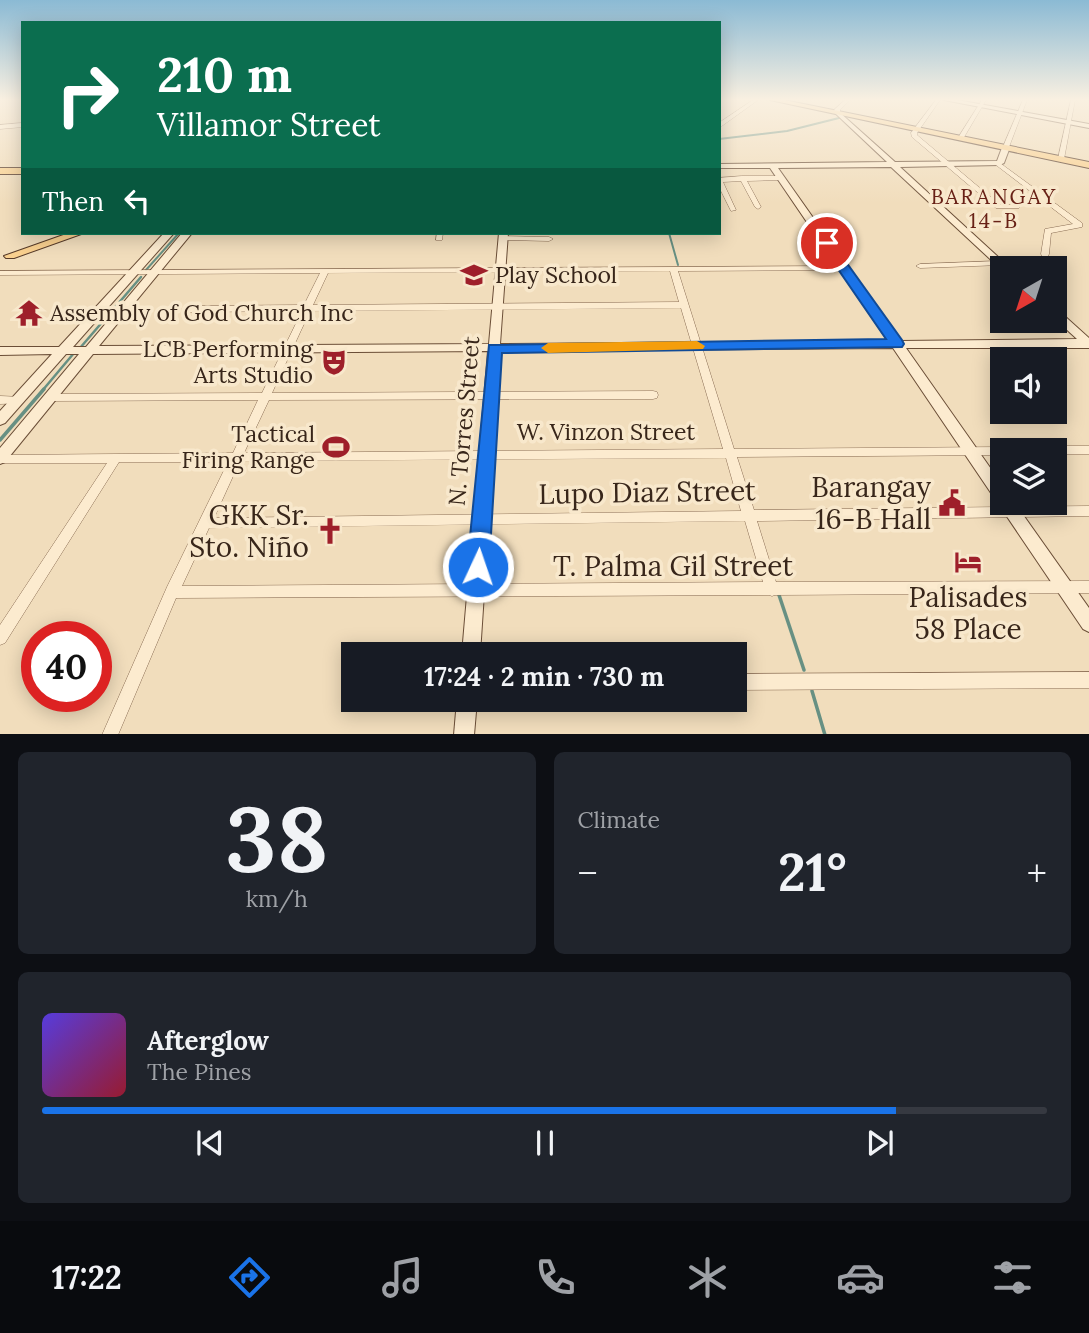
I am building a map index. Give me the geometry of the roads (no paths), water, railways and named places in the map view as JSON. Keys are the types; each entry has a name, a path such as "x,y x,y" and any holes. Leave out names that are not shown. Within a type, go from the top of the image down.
{"main road":[{"path":"942,134 1089,164"},
{"path":"0,169 21,169"},
{"path":"42,243 55,235"},
{"path":"5,259 60,235"},
{"path":"42,243 67,235"},
{"path":"42,243 72,235"}],"street":[{"path":"861,134 991,256"},
{"path":"913,134 998,207 1017,207"},
{"path":"961,138 963,134"},
{"path":"998,164 1011,134"},
{"path":"1061,159 1067,134"},
{"path":"721,166 998,164 1079,225 1048,231 1045,254"},
{"path":"773,166 990,479"},
{"path":"742,178 758,207"},
{"path":"721,180 781,178"},
{"path":"721,184 733,210"},
{"path":"0,420 167,235"},
{"path":"0,459 185,235"},
{"path":"503,235 549,239"},
{"name":"N. Torres Street","path":"472,642 503,235"},
{"path":"920,267 990,265"},
{"path":"0,273 844,268"},
{"path":"673,269 772,590"},
{"path":"110,734 172,592 325,271"},
{"path":"187,309 682,305"},
{"path":"1068,325 1089,344"},
{"path":"0,351 1089,344"},
{"path":"50,397 653,395"},
{"path":"0,400 18,400"},
{"path":"1067,450 1089,450"},
{"name":"W. Vinzon Street","path":"0,459 990,451"},
{"path":"0,638 116,458"},
{"name":"Lupo Diaz Street","path":"205,523 749,514 990,505"},
{"name":"Lupo Diaz Street","path":"1067,510 1089,512"},
{"path":"1015,515 1089,623"},
{"name":"T. Palma Gil Street","path":"172,592 1089,587"},
{"path":"747,682 1089,680"},
{"path":"464,734 466,712"}],"waterway":[{"path":"721,139 759,134"},
{"path":"146,270 177,235"},
{"path":"670,235 678,265"},
{"path":"80,348 141,277"},
{"path":"42,391 74,353"},
{"path":"0,440 44,389"},
{"path":"779,595 804,670"},
{"path":"812,691 825,734"}],"place":[{"name":"Play School","path":"474,275"},
{"name":"Assembly of God Church Inc","path":"29,313"},
{"name":"LCB Performing Arts Studio","path":"334,362"},
{"name":"Tactical Firing Range","path":"336,447"},
{"name":"Barangay 16-B Hall","path":"952,503"},
{"name":"GKK Sr. Sto. Niño","path":"330,531"},
{"name":"Palisades 58 Place","path":"968,562"}],"district":[{"name":"BARANGAY 14-B","path":"994,209"}]}
